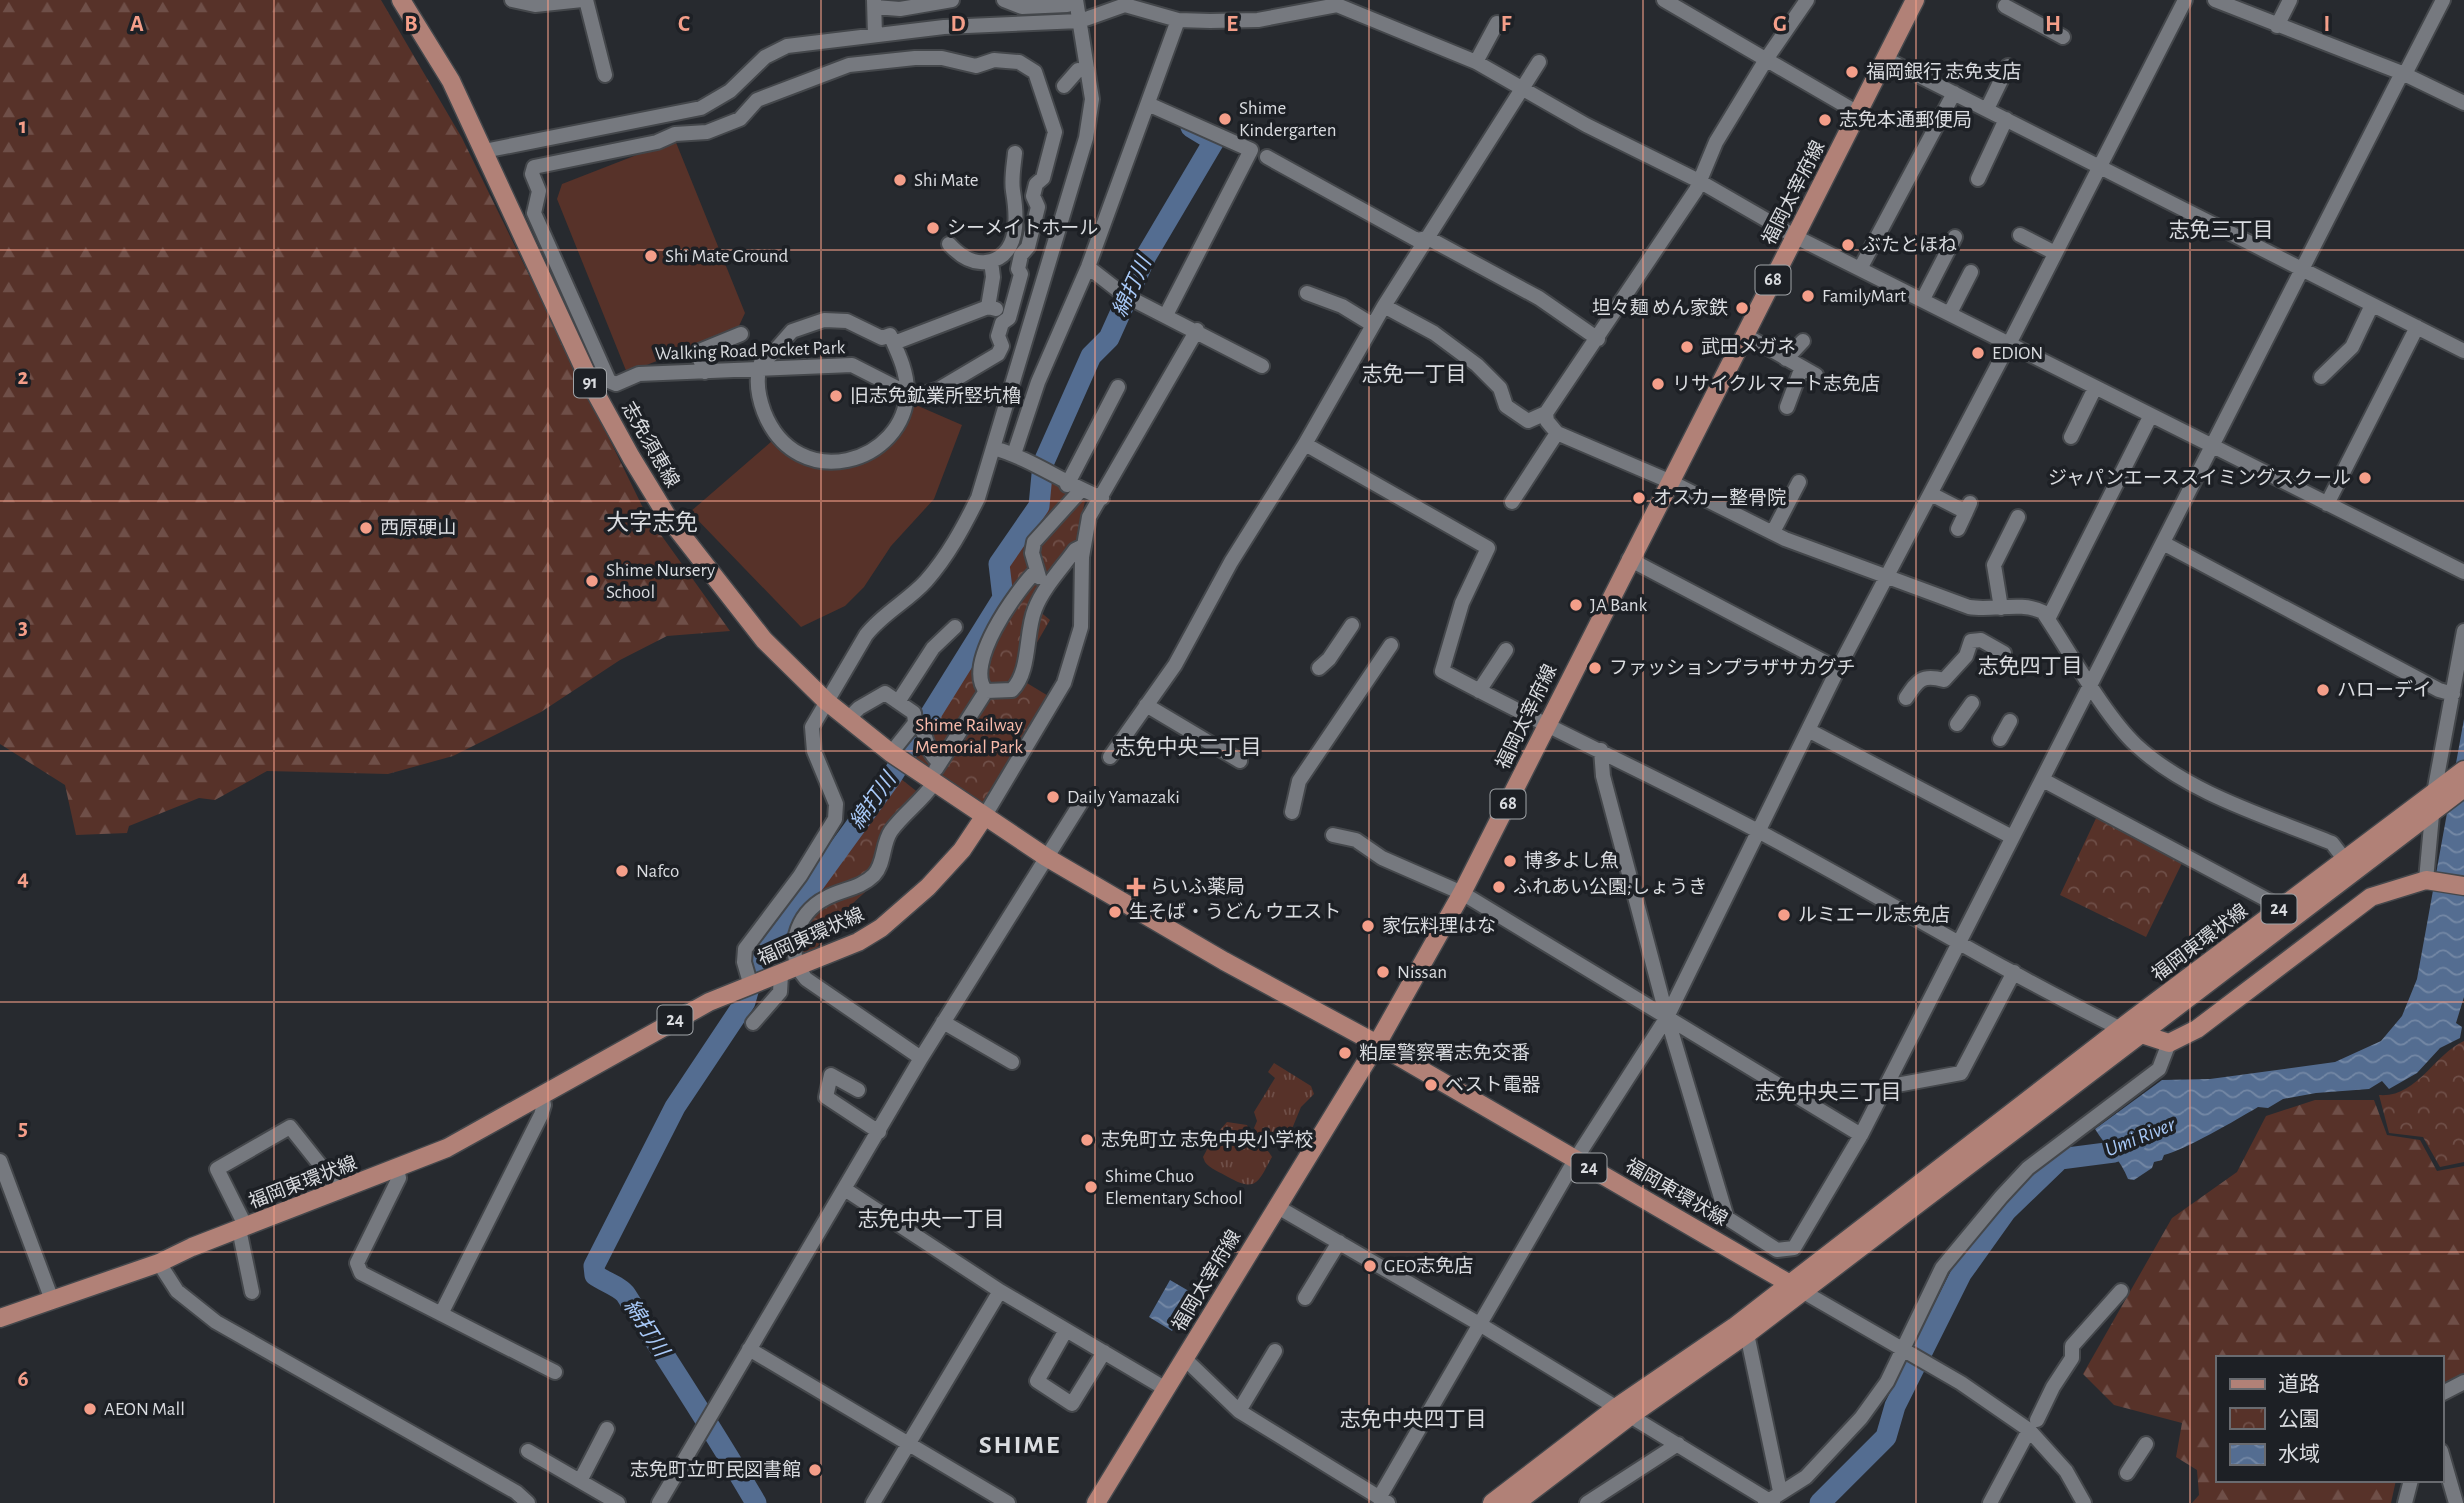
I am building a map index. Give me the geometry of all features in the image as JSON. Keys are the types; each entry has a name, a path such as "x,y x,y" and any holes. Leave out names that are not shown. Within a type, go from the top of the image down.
{"main road":[{"name":"志免須恵線","path":"401,0 450,81 593,388 667,516 764,640 826,701 891,753 937,772 984,817"},
{"name":"福岡太宰府線","path":"1096,1503 1377,1044 1462,893 1629,559 1915,0"},
{"name":"24","path":"2435,802 2464,770"},
{"name":"24","path":"2435,802 2464,788"},
{"name":"福岡東環状線","path":"1492,1503 1624,1411 1747,1334 1795,1287 2121,1028 2345,860 2435,802"},
{"name":"福岡東環状線","path":"1516,1503 1624,1411 1702,1350 1795,1287 2141,1033 2435,802"},
{"name":"福岡東環状線","path":"0,1318 159,1263 447,1148 709,1002 858,942 897,915 929,887 962,850 984,817 1046,857 1224,961 1377,1044 1795,1287"},
{"name":"24","path":"2169,1043 2197,1029 2371,897 2430,881 2464,886"},
{"path":"2121,1028 2169,1043"}],"street":[{"path":"512,0 535,5 584,0 605,75"},
{"path":"875,35 874,4 900,9 952,0"},
{"path":"751,986 744,962 746,949 800,876 835,819 836,804 813,742 812,727 850,658 876,622 925,582 954,545 978,498 1086,138 1092,99 1080,21 1071,3 1022,7 1004,0"},
{"path":"1664,0 1858,113"},
{"path":"1384,306 1434,333 1477,365 1500,388 1506,406 1528,421 1546,413 1598,339 1699,181 1716,142 1767,58 1807,0"},
{"path":"1185,1359 1239,1411 1383,1501 1575,1160 1667,1017 1838,669 1888,578 2185,0"},
{"path":"2215,0 2404,73 2464,103"},
{"path":"2277,26 2290,0"},
{"path":"1601,750 1603,776 1667,1017 1727,1218 1777,1250 1794,1248 1861,1135 1886,1087 2211,446 2443,0"},
{"path":"484,151 701,108 730,91 765,57 787,46 944,27 1080,21 1112,3 1160,6 1178,20 1258,20 1338,2 1476,62 1586,125 1699,181 1796,237 1861,267 2095,388 2464,572"},
{"path":"2005,6 2063,37"},
{"path":"1014,454 1038,382 1088,267 1178,20"},
{"path":"1476,62 1496,23"},
{"name":"Walking Road Pocket Park","path":"942,58 976,66 993,60 1027,64 1035,72 1056,115 1055,132 1043,178 1036,184 1033,196 1038,207 1028,247 1021,255 1018,269 1021,274 1010,312 998,336 1002,346 998,354 939,389 923,394 907,393 852,365 705,372 639,374 616,384 609,381 534,213 539,191 533,174 534,167 657,142 676,134 707,132 740,119 757,100 849,65 942,58"},
{"path":"1886,59 2464,351"},
{"path":"1110,757 1175,665 1231,562 1305,444 1373,324 1539,62"},
{"path":"1987,109 2008,66"},
{"path":"1064,86 1079,70"},
{"path":"1861,267 1954,93"},
{"path":"1148,104 1251,150 1166,315"},
{"path":"1978,179 2006,119"},
{"path":"948,244 968,260 991,261 1007,250 1016,229 1016,200 1013,190 1015,153"},
{"path":"1267,157 1417,240 1428,238 1539,298 1598,339"},
{"path":"2020,235 2056,253"},
{"path":"1923,299 1955,237"},
{"path":"894,343 992,308 991,261"},
{"path":"1088,267 1124,295 1197,330 1262,366"},
{"path":"1950,313 1971,272"},
{"path":"1307,293 1342,306 1373,324"},
{"path":"2321,377 2352,347 2372,305"},
{"path":"824,320 847,321 882,338 890,335 894,343 906,374 907,393 901,417 886,437 867,452 845,462 820,462 800,456 781,442 770,427 761,405 758,370 762,360 771,355 792,331 824,320"},
{"path":"2327,503 2417,327"},
{"path":"984,817 1064,683 1081,627 1083,545 1090,517 1197,330"},
{"path":"705,372 697,352 741,334"},
{"path":"1745,335 1816,375"},
{"path":"1786,359 1803,341"},
{"path":"1787,407 1802,368"},
{"path":"1046,590 1032,554 1034,542 1074,487 1118,387"},
{"path":"2071,437 2095,388"},
{"path":"1546,413 1547,421 1557,433 1669,481 1773,533 1969,607 2034,607 2048,619 2133,743 2168,769 2204,789 2332,844 2345,860"},
{"path":"2048,619 2151,415"},
{"path":"1512,502 1557,433"},
{"path":"1305,444 1488,548 1462,603 1442,671 1545,726 1601,750 1759,831 1958,943 2121,1028"},
{"path":"993,447 1014,454 1074,487 1102,498"},
{"path":"1773,533 1799,482"},
{"path":"1931,494 1968,508 1958,529"},
{"path":"2001,608 1994,565 2018,517"},
{"path":"2163,543 2440,690 2453,694"},
{"path":"986,691 1012,690 1018,684 1023,674 1033,612 1075,551 1083,545"},
{"path":"1629,559 1838,669"},
{"path":"986,691 981,685 979,670 984,650 1036,570"},
{"path":"1319,668 1329,659 1352,625"},
{"path":"898,702 933,648 955,627"},
{"path":"2430,881 2435,802 2464,631"},
{"path":"1906,698 1918,680 1926,676 1944,680 1966,656 1971,641 1981,640 2004,653"},
{"path":"1292,812 1299,781 1391,645"},
{"path":"1479,691 1506,650"},
{"path":"753,1023 780,992 789,972 795,937 811,909 825,898 864,884 876,873 890,832 937,772 986,691"},
{"path":"848,719 859,708 885,693 914,713 915,723 924,733 928,752 937,772"},
{"path":"1957,724 1972,703"},
{"path":"1146,705 1240,761"},
{"path":"2000,739 2010,721"},
{"path":"891,753 915,723"},
{"path":"1808,730 2012,837"},
{"path":"2043,780 2273,903 2279,909"},
{"path":"659,1503 846,1190 921,1058 1082,801"},
{"path":"1333,835 1356,840 1382,858 1462,893 1861,1135"},
{"path":"789,972 806,979 921,1058"},
{"path":"1886,1087 1961,1073 2014,972"},
{"path":"943,1022 1012,1062"},
{"path":"1772,1499 1806,1477 1861,1418 1887,1382 1901,1348 1942,1268 2001,1197 2028,1168 2159,1069 2169,1043"},
{"path":"858,1090 831,1075 826,1097 879,1132"},
{"path":"441,1314 541,1115 544,1105 542,1096"},
{"path":"252,1292 242,1228 217,1169 290,1127 333,1181 338,1192"},
{"path":"0,1161 52,1300"},
{"path":"397,1169 399,1178 358,1267 361,1273 555,1372"},
{"path":"846,1190 1000,1291 1166,1389"},
{"path":"1276,1206 1772,1499"},
{"path":"1305,1298 1339,1242"},
{"path":"159,1263 177,1291 216,1322 516,1492 528,1503"},
{"path":"1795,1287 2033,1425 2066,1471 2084,1503"},
{"path":"873,1503 1000,1291"},
{"path":"1993,1502 2053,1387 2072,1358 2072,1346 2121,1291"},
{"path":"1066,1330 1037,1381 1072,1404 1104,1352"},
{"path":"1747,1334 1772,1499"},
{"path":"749,1349 1008,1503"},
{"path":"1239,1411 1275,1351"},
{"path":"2443,1393 2451,1387 2462,1387"},
{"path":"580,1481 607,1429"},
{"path":"1587,1503 1678,1444"},
{"path":"2127,1473 2146,1444"},
{"path":"528,1451 618,1503"},
{"path":"2443,1461 2456,1503"},
{"path":"2405,1503 2410,1482"}],"green space":[{"path":"0,0 381,0 462,138 646,514 730,631 667,636 620,660 541,712 453,756 388,774 267,771 215,800 199,798 129,826 127,833 76,835 65,785 0,744"},
{"name":"Shi Mate Ground","path":"675,140 745,313 738,328 627,373 557,199 562,184"},
{"path":"909,402 962,425 934,499 891,546 864,587 845,606 801,627 690,512 772,441 798,458 819,463 870,453"},
{"name":"Shime Railway Memorial Park","path":"1042,476 1085,501 1076,542 1032,605 1050,620 1017,677 1050,697 983,805 900,749 1008,597 1001,563 1043,500"},
{"name":"Shime Railway Memorial Park","path":"891,771 920,794 882,850 883,876 842,913 815,950 760,961"},
{"path":"2098,814 2184,859 2146,937 2060,895"},
{"path":"2464,1041 2464,1162 2440,1167 2423,1137 2389,1133 2379,1095 2404,1090 2453,1047"},
{"path":"1274,1063 1311,1086 1314,1094 1301,1107 1289,1136 1273,1146 1264,1142 1254,1128 1257,1121 1254,1112 1275,1078 1268,1072"},
{"path":"2315,1100 2374,1100 2387,1135 2420,1140 2437,1171 2464,1166 2464,1373 2443,1389 2443,1356 2216,1356 2216,1482 2396,1482 2391,1503 2192,1503 2199,1495 2197,1470 2176,1457 2182,1423 2114,1405 2083,1374 2172,1218 2237,1172 2266,1116"},
{"path":"1227,1122 1247,1125 1272,1157 1256,1182 1238,1182 1212,1169 1205,1162 1203,1157 1213,1138"}],"water":[{"path":"2464,719 2464,997 2456,1023 2462,1027 2460,1038 2440,1048 2417,1073 2389,1089 2382,1081 2369,1089 2316,1093 2283,1099 2268,1108 2258,1107 2197,1141 2164,1155 2162,1160 2154,1162 2152,1168 2134,1180 2128,1179 2095,1129 2162,1080 2210,1079 2335,1062 2381,1041 2402,1016 2417,979"},
{"path":"1170,1280 1194,1294 1172,1331 1149,1317"}],"waterway":[{"name":"綿打川","path":"756,1503 626,1295 595,1275 594,1266 675,1107 745,1002 756,963 892,776 1003,598 999,564 1039,506 1043,464 1091,356 1109,338 1146,256 1214,141 1191,127"},
{"name":"Umi River","path":"1820,1503 1886,1437 1895,1406 1961,1274 2006,1211 2060,1159 2114,1152 2137,1141"}],"place":[{"name":"福岡銀行 志免支店","path":"1852,72"},
{"name":"Shime Kindergarten","path":"1225,119"},
{"name":"志免本通郵便局","path":"1825,120"},
{"name":"Shi Mate","path":"900,180"},
{"name":"シーメイトホール","path":"933,228"},
{"name":"ぶたとほね","path":"1848,245"},
{"name":"Shi Mate Ground","path":"651,256"},
{"name":"FamilyMart","path":"1808,296"},
{"name":"坦々麺 めん家鉄","path":"1742,308"},
{"name":"武田メガネ","path":"1687,347"},
{"name":"EDION","path":"1978,353"},
{"name":"リサイクルマート志免店","path":"1658,384"},
{"name":"旧志免鉱業所竪坑櫓","path":"836,396"},
{"name":"ジャパンエーススイミングスクール","path":"2365,478"},
{"name":"オスカー整骨院","path":"1639,498"},
{"name":"西原硬山","path":"366,528"},
{"name":"Shime Nursery School","path":"592,581"},
{"name":"JA Bank","path":"1576,605"},
{"name":"ファッションプラザサカグチ","path":"1595,668"},
{"name":"ハローデイ","path":"2323,690"},
{"name":"Daily Yamazaki","path":"1053,797"},
{"name":"博多よし魚","path":"1510,861"},
{"name":"Nafco","path":"622,871"},
{"name":"らいふ薬局","path":"1136,887"},
{"name":"ふれあい公園;しょうき","path":"1499,887"},
{"name":"生そば・うどん ウエスト","path":"1115,912"},
{"name":"ルミエール志免店","path":"1784,915"},
{"name":"家伝料理はな","path":"1368,926"},
{"name":"Nissan","path":"1383,972"},
{"name":"粕屋警察署志免交番","path":"1345,1053"},
{"name":"ベスト電器","path":"1431,1085"},
{"name":"志免町立 志免中央小学校","path":"1087,1140"},
{"name":"Shime Chuo Elementary School","path":"1091,1187"},
{"name":"GEO志免店","path":"1370,1266"},
{"name":"AEON Mall","path":"90,1409"},
{"name":"志免町立町民図書館","path":"815,1470"}],"district":[{"name":"志免三丁目","path":"2221,230"},
{"name":"志免一丁目","path":"1414,374"},
{"name":"大字志免","path":"652,523"},
{"name":"志免四丁目","path":"2030,666"},
{"name":"志免中央二丁目","path":"1188,747"},
{"name":"志免中央三丁目","path":"1828,1092"},
{"name":"志免中央一丁目","path":"931,1219"},
{"name":"志免中央四丁目","path":"1413,1419"},
{"name":"SHIME","path":"1020,1445"}]}
